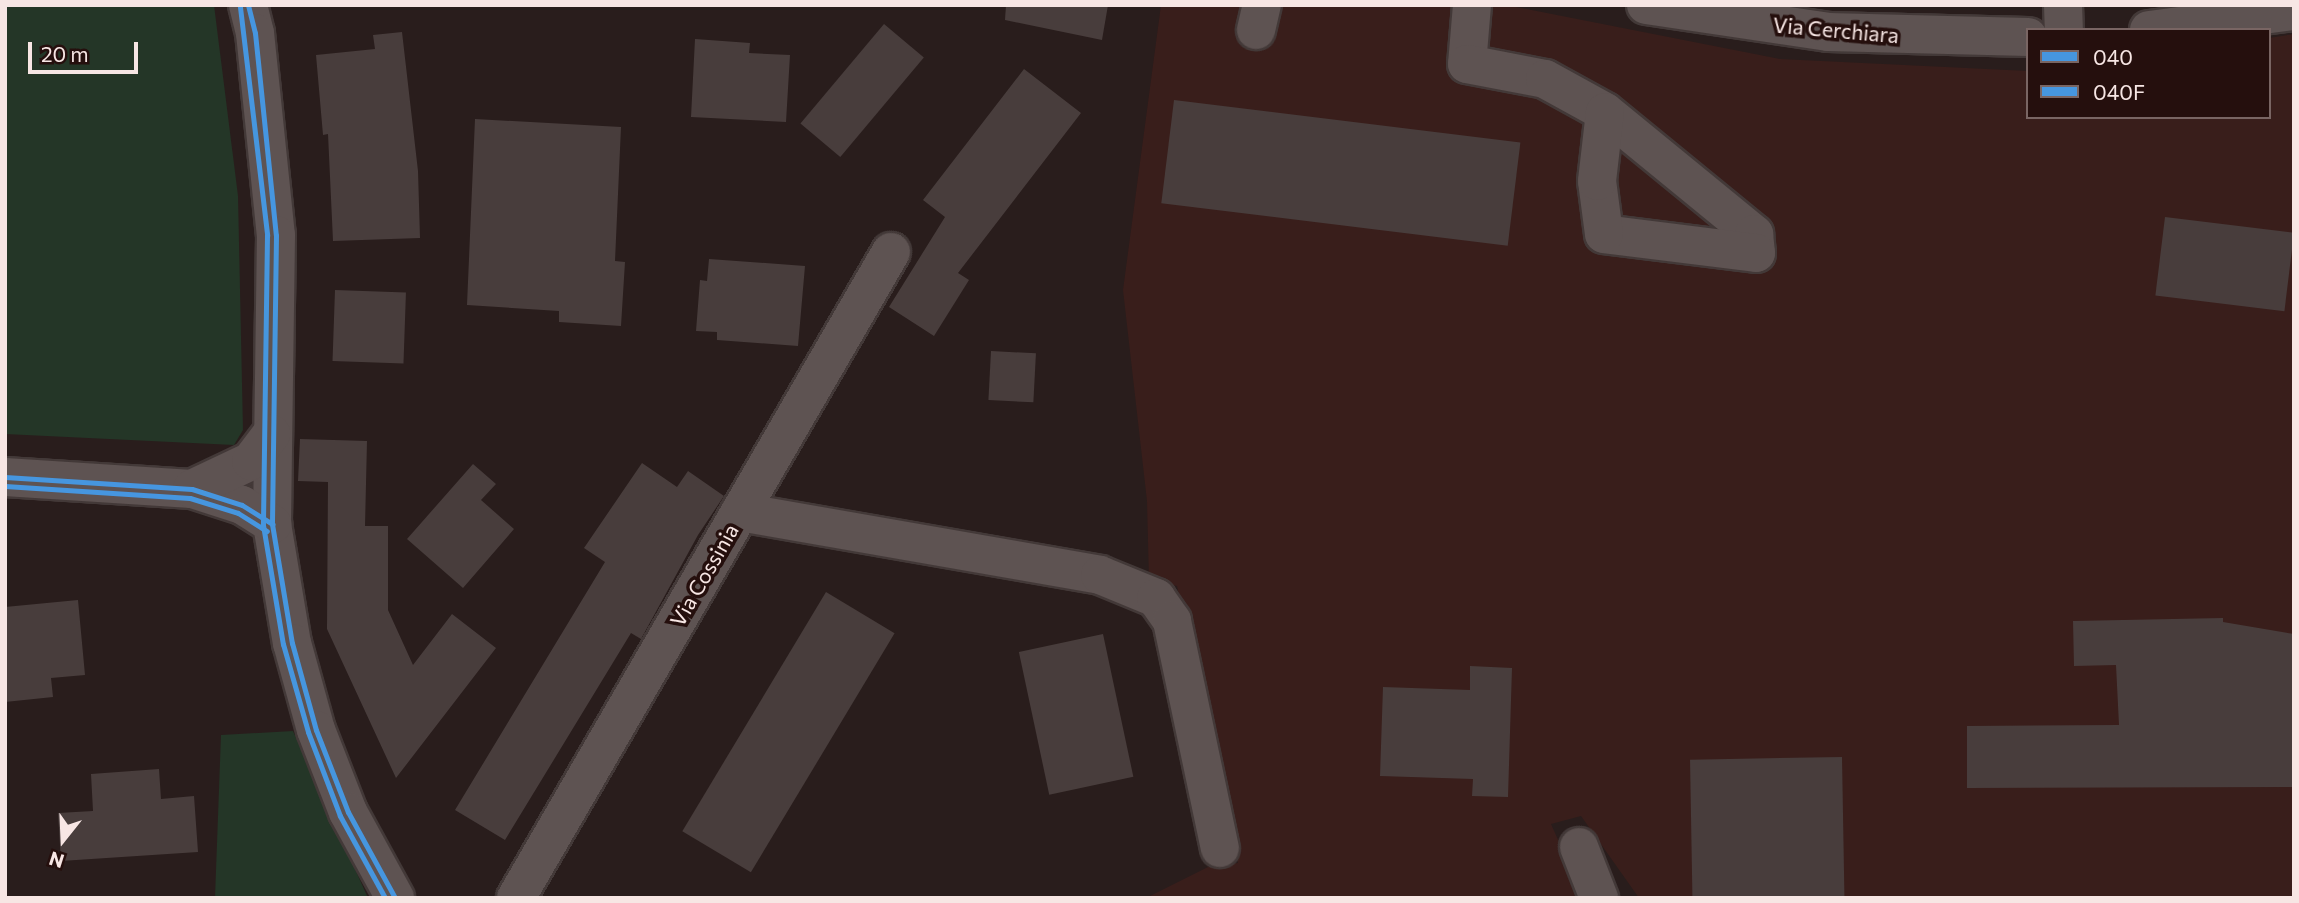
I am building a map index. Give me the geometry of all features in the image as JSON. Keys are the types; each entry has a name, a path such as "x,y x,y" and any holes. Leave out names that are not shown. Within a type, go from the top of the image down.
{"street":[{"path":"248,5 255,33 276,235 271,434 272,524 292,643 316,730 348,812 395,898"},
{"path":"1472,5 1467,64 1545,79 1605,112 1754,234 1756,253 1604,234 1597,181 1605,112"},
{"name":"Via Cerchiara","path":"1646,5 1839,33 2026,37"},
{"path":"2063,5 2064,28"},
{"path":"2164,28 2294,11"},
{"name":"Via Cossinia","path":"516,898 891,252"},
{"path":"192,489 251,461 271,434"},
{"path":"5,477 192,489 242,505 272,524"},
{"path":"740,512 1100,575 1156,598 1172,621 1220,848"},
{"path":"1579,846 1599,898"}],"shaded area":[{"path":"1161,5 1506,5 1780,59 2026,71 2026,119 2271,119 2271,38 2294,34 2294,898 1639,898 1581,816 1551,824 1584,898 1146,898 1210,866 1238,863 1177,586 1149,580 1147,501 1123,290"}],"green space":[{"path":"5,5 214,5 238,196 243,430 234,445 5,434"},
{"path":"293,731 368,898 215,898 221,735"}],"building":[{"path":"1006,5 1108,5 1102,40 1005,20"},
{"path":"884,24 924,57 840,157 800,124"},
{"path":"402,32 418,171 420,238 333,241 328,134 323,135 316,55 375,49 373,35"},
{"path":"695,39 750,43 749,53 790,55 786,122 691,117"},
{"path":"1024,69 1081,113 958,273 969,280 934,336 889,307 945,217 923,200"},
{"path":"1174,100 1520,143 1508,246 1161,203"},
{"path":"475,119 621,127 615,261 625,262 621,326 559,322 559,311 467,305"},
{"path":"2165,217 2294,233 2284,311 2155,295"},
{"path":"709,259 805,266 798,346 717,340 717,332 696,331 700,280 707,281"},
{"path":"335,290 406,292 403,363 333,361"},
{"path":"991,351 1036,353 1033,402 988,400"},
{"path":"300,439 367,441 365,526 388,526 388,610 413,665 452,614 496,648 396,778 327,629 328,482 298,481"},
{"path":"642,463 677,487 688,471 724,496 698,535 641,639 631,633 505,840 455,810 605,562 584,548"},
{"path":"473,464 496,484 481,500 514,529 463,588 407,539"},
{"path":"826,592 895,633 751,872 682,831"},
{"path":"78,600 85,675 51,678 53,697 5,702 5,607"},
{"path":"2223,618 2223,622 2294,634 2294,787 1967,788 1967,726 2119,725 2116,665 2074,666 2073,621"},
{"path":"1103,634 1133,777 1049,795 1019,652"},
{"path":"1470,666 1512,668 1508,797 1472,796 1473,779 1380,776 1383,687 1470,690"},
{"path":"1842,757 1844,898 1692,898 1690,760"},
{"path":"159,769 161,799 194,796 198,852 61,861 58,813 93,811 91,774"}],"transit line":[{"name":"040","path":"248,5 255,33 276,235 272,524 292,643 316,730 348,812 395,898"},
{"name":"040F","path":"240,7 267,235 263,525 283,644 308,732 340,816 385,898"},
{"name":"040","path":"5,477 192,489 242,505 272,524"},
{"name":"040F","path":"5,486 190,498 238,513 267,531"}]}
